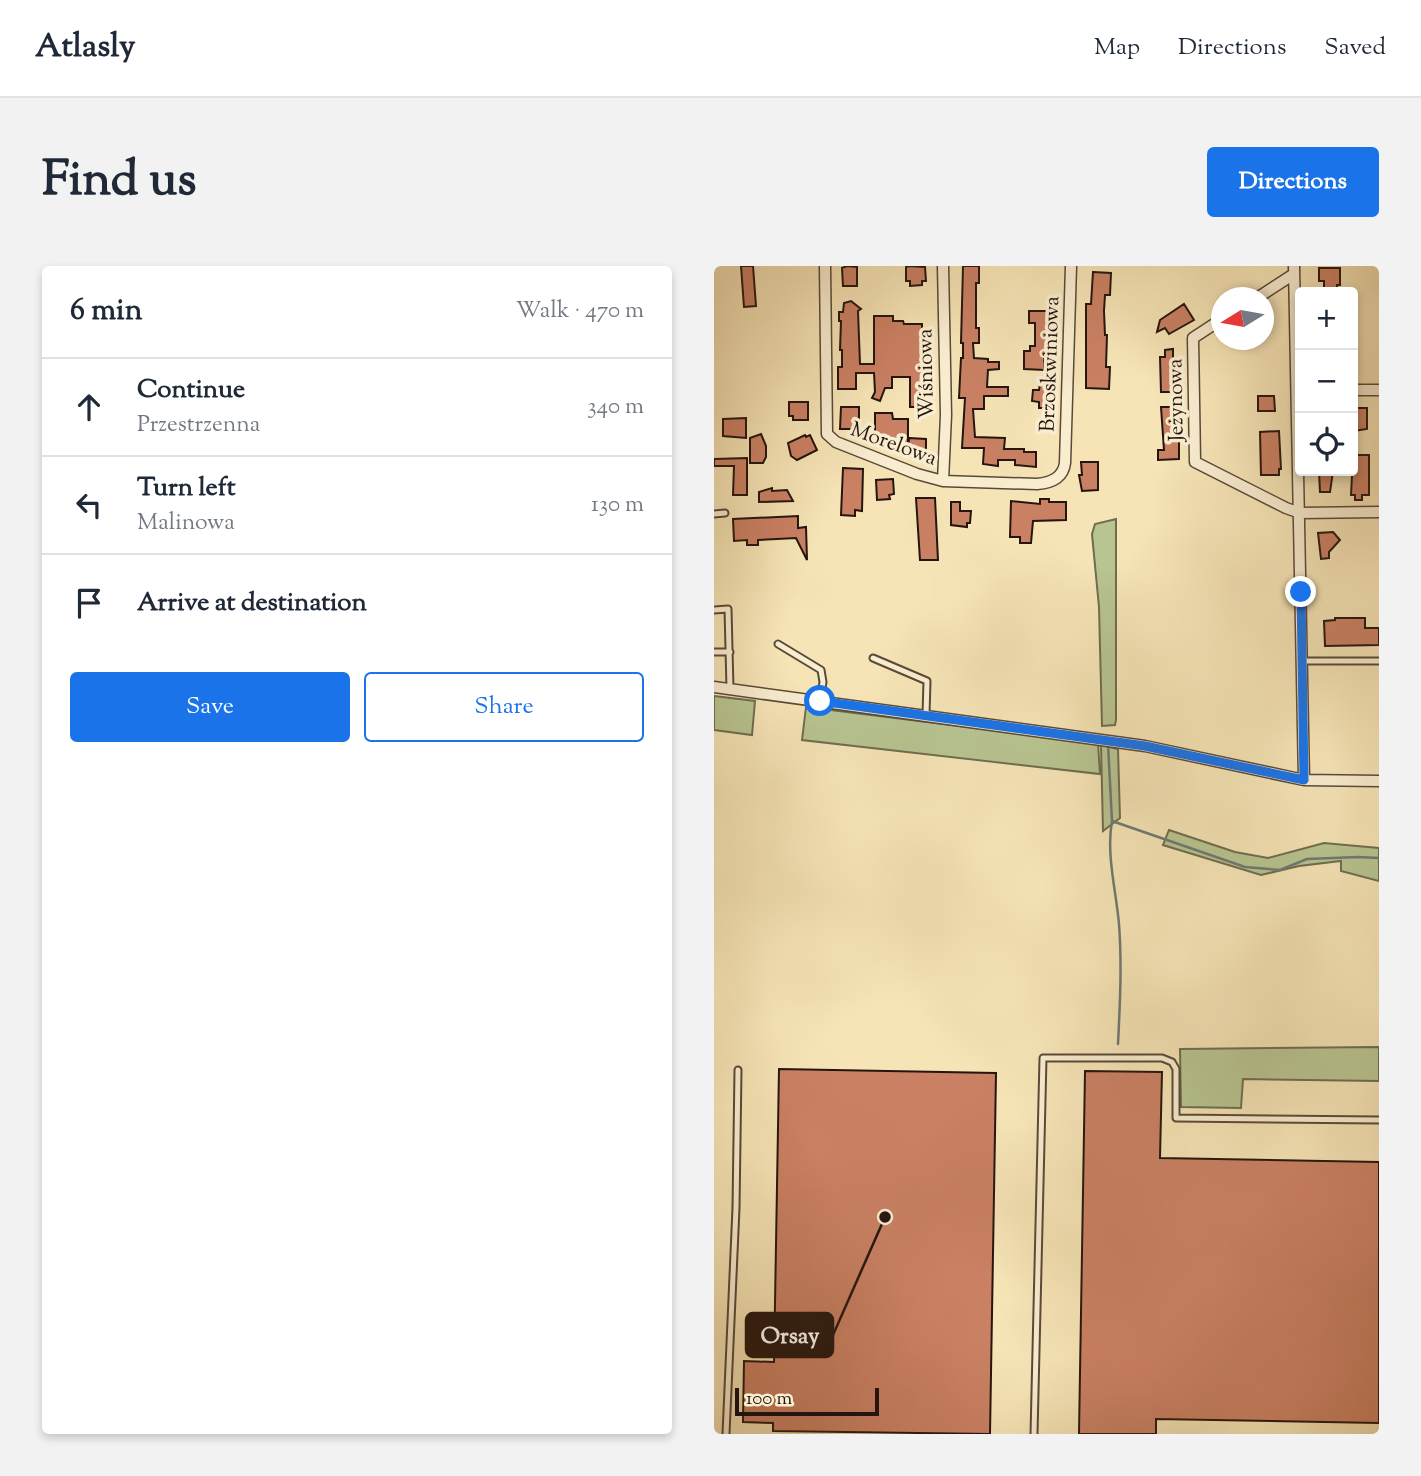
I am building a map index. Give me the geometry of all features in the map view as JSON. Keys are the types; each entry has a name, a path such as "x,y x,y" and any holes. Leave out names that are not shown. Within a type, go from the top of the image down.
{"street":[{"name":"Morelowa","path":"825,266 827,434 836,442 917,474 943,481 1046,483 1060,476 1065,463"},
{"name":"Wiśniowa","path":"943,266 946,415 943,481"},
{"name":"Brzoskwiniowa","path":"1065,463 1071,266"},
{"path":"1271,287 1294,270"},
{"path":"1294,270 1297,350"},
{"name":"Jeżynowa","path":"1211,327 1193,338 1195,462 1300,513"},
{"path":"1358,390 1379,390"},
{"path":"1298,413 1304,780"},
{"path":"1300,513 1379,512"},
{"path":"714,687 1145,746 1304,780 1379,781"}],"lane":[{"path":"714,514 726,513"},
{"path":"714,610 728,609 730,689"},
{"path":"778,644 821,670 823,682 820,701"},
{"path":"714,652 730,652"},
{"path":"873,658 928,681 926,715"},
{"path":"1302,661 1379,661"},
{"path":"1034,1434 1043,1058 1162,1058 1172,1062 1176,1069 1175,1118 1379,1120"},
{"path":"726,1434 736,1208 738,1070"}],"green space":[{"path":"1116,519 1116,720 1115,725 1102,726 1099,607 1092,534 1095,524"},
{"path":"714,696 755,701 752,735 714,730"},
{"path":"806,707 1098,743 1100,774 802,740"},
{"path":"1101,745 1118,749 1120,818 1103,831"},
{"path":"1169,830 1235,852 1268,858 1324,843 1379,848 1379,881 1341,871 1341,861 1299,866 1261,875 1163,845"},
{"path":"1379,1047 1379,1081 1243,1079 1241,1108 1181,1107 1180,1049"}],"building":[{"path":"741,266 753,266 756,306 744,307"},
{"path":"963,266 979,266 979,283 976,283 976,328 979,328 979,343 973,343 974,358 999,362 999,369 988,370 987,387 1008,387 1008,396 984,396 984,409 973,409 975,437 1005,438 1004,449 1036,452 1036,467 1015,465 1015,460 998,460 998,466 983,464 984,448 962,448 965,398 959,398 963,358"},
{"path":"857,267 857,286 843,286 842,268"},
{"path":"906,267 925,267 926,281 922,281 922,285 910,286 910,281 906,281"},
{"path":"1319,268 1340,268 1340,285 1337,287 1324,287 1324,281 1319,281"},
{"path":"1093,272 1111,273 1110,295 1105,295 1104,311 1107,335 1106,367 1110,367 1109,389 1086,388 1086,304 1091,304"},
{"path":"851,301 861,309 858,311 860,364 874,364 874,316 893,316 893,321 922,324 923,387 928,387 926,407 910,407 910,377 892,377 892,388 885,388 880,401 872,398 875,392 874,373 856,373 856,389 838,389 838,367 842,367 839,312 843,312 844,303"},
{"path":"1184,304 1194,320 1169,334 1165,328 1157,332 1160,320"},
{"path":"1029,311 1055,311 1053,355 1044,354 1044,370 1024,369 1024,351 1030,351 1030,346 1035,346 1035,323 1029,323"},
{"path":"1173,349 1173,371 1179,371 1179,380 1171,383 1171,392 1161,392 1160,357 1165,357 1165,350"},
{"path":"1040,384 1049,384 1048,408 1039,408 1039,402 1032,401 1033,390 1039,390"},
{"path":"1258,396 1274,396 1275,411 1258,411"},
{"path":"789,402 808,402 808,420 793,420 793,416 789,416"},
{"path":"841,407 859,407 859,429 840,429"},
{"path":"1161,407 1179,407 1179,459 1158,460 1158,450 1164,450"},
{"path":"1358,408 1367,408 1367,429 1358,430"},
{"path":"875,413 892,413 893,419 908,419 908,444 875,443"},
{"path":"746,418 746,438 723,436 723,419"},
{"path":"1279,431 1279,475 1261,475 1260,432"},
{"path":"761,434 766,446 766,457 763,463 750,463 750,438"},
{"path":"810,435 817,450 797,460 791,456 788,443"},
{"path":"909,438 926,439 926,461 918,461 918,457 908,456"},
{"path":"1358,455 1369,455 1369,495 1362,495 1362,500 1355,500 1355,495 1351,495 1352,476 1358,476"},
{"path":"747,458 747,495 733,495 734,466 714,466 714,459"},
{"path":"1081,462 1098,462 1098,490 1082,491 1079,475 1082,475"},
{"path":"843,468 863,469 862,511 855,510 855,516 841,515"},
{"path":"1319,476 1332,476 1330,492 1320,492"},
{"path":"893,479 894,494 889,495 890,499 877,500 876,480"},
{"path":"772,488 772,491 787,490 793,501 759,502 759,492"},
{"path":"916,498 935,498 938,560 920,560"},
{"path":"1040,499 1066,502 1066,520 1033,521 1031,543 1020,543 1020,537 1010,537 1011,501 1040,504"},
{"path":"951,502 960,502 960,511 971,511 967,527 951,525"},
{"path":"798,516 798,528 806,527 807,560 796,538 758,540 758,545 747,545 747,540 734,541 733,519"},
{"path":"1333,532 1340,540 1329,552 1329,558 1321,559 1318,533"},
{"path":"1335,618 1365,618 1365,628 1379,628 1379,645 1325,646 1324,621"},
{"path":"779,1069 996,1073 990,1434 773,1431 773,1423 743,1422 744,1361 774,1362"},
{"path":"1085,1071 1162,1072 1160,1158 1379,1162 1379,1423 1156,1419 1156,1434 1079,1434"}],"waterway":[{"path":"1108,744 1112,821 1245,867 1280,870 1307,859 1379,858"},
{"path":"1112,821 1111,859 1120,954 1118,1044"}],"place":[{"name":"Orsay","path":"885,1217"}],"route":[{"path":"820,701 1145,746 1304,780 1301,592"}]}
